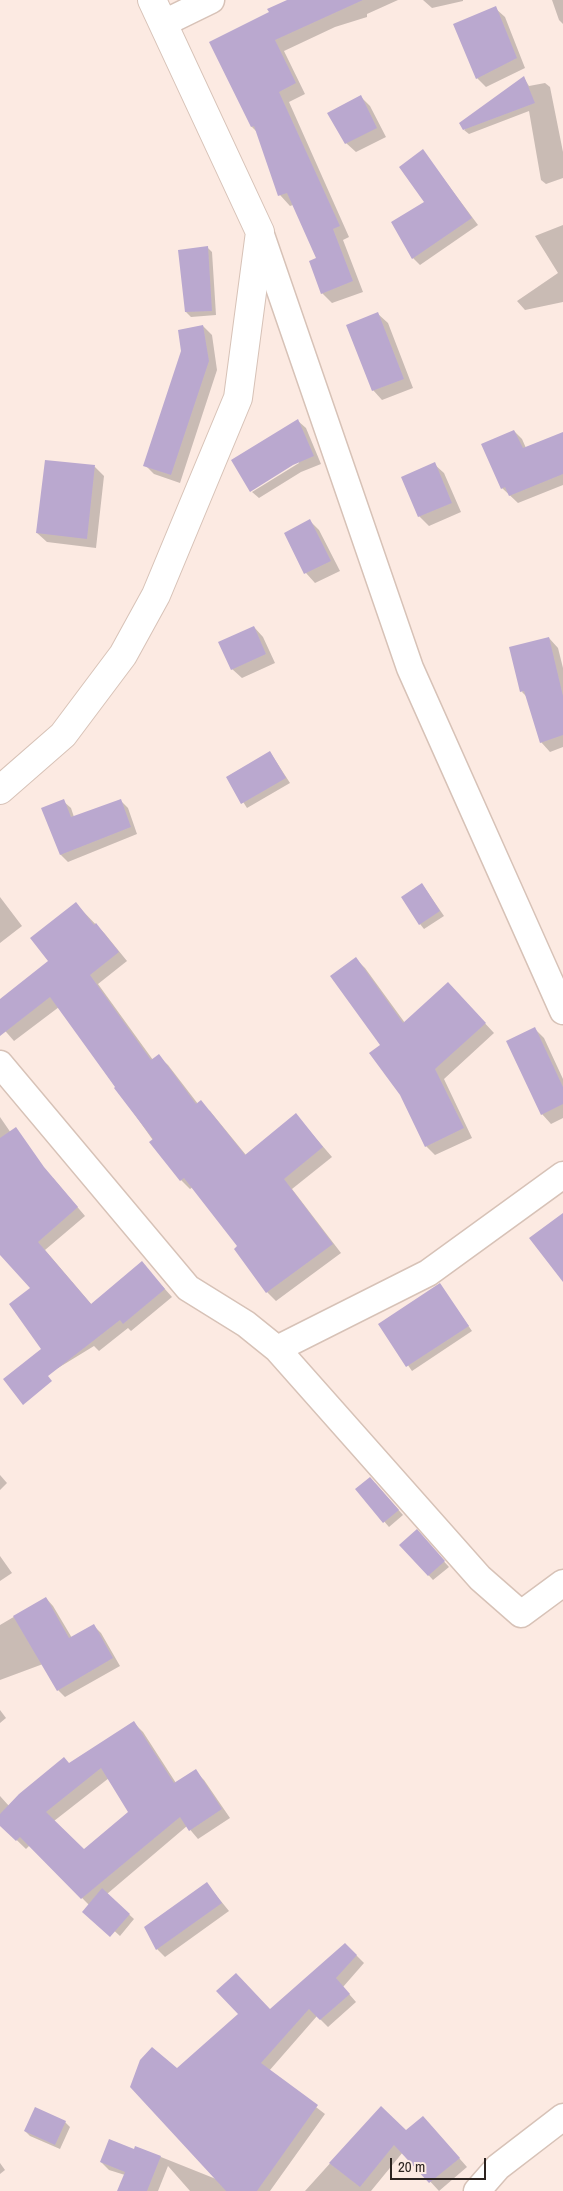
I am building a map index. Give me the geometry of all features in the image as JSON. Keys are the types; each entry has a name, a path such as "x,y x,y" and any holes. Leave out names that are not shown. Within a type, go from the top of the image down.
{"street":[{"path":"211,0 158,12 260,232 410,668 563,1011"},
{"path":"0,790 63,735 123,655 156,595 238,398 260,232"},
{"path":"0,1064 188,1288 246,1324 277,1349 480,1578 521,1614 563,1583"},
{"path":"277,1349 428,1273 563,1175"},
{"path":"477,2191 498,2167 563,2117"}],"building":[{"path":"287,0 363,0 275,40 296,83 279,92 340,226 333,229 353,281 321,294 309,261 316,258 287,193 278,196 254,126 251,127 209,42 269,12 267,9"},
{"path":"496,6 517,58 476,79 453,24"},
{"path":"524,76 535,103 463,130 459,123"},
{"path":"361,95 377,128 345,144 327,113"},
{"path":"423,149 472,218 412,259 391,222 424,202 399,167"},
{"path":"208,246 212,311 185,312 178,250"},
{"path":"378,312 404,379 372,391 346,325"},
{"path":"203,325 209,361 171,475 143,466 181,351 178,330"},
{"path":"298,419 314,456 293,465 250,492 231,460"},
{"path":"514,430 523,448 563,432 563,474 509,496 505,487 501,489 481,444"},
{"path":"45,460 95,465 87,539 36,533"},
{"path":"435,462 452,503 418,517 401,477"},
{"path":"310,519 331,561 304,574 284,533"},
{"path":"254,626 266,654 231,670 218,642"},
{"path":"549,637 563,696 563,735 540,743 524,691 520,692 509,647"},
{"path":"270,751 286,778 241,804 226,777"},
{"path":"64,799 71,817 121,799 131,827 60,855 41,808"},
{"path":"422,883 440,911 419,925 401,897"},
{"path":"76,902 119,952 90,975 151,1060 159,1054 196,1104 201,1100 245,1155 296,1113 323,1147 284,1179 333,1244 266,1293 234,1249 237,1246 184,1178 180,1181 149,1142 153,1139 114,1088 50,997 0,1036 0,999 48,961 30,938"},
{"path":"356,957 403,1023 448,982 486,1023 435,1069 464,1128 425,1147 400,1095 369,1053 380,1045 330,976"},
{"path":"535,1027 563,1087 563,1104 541,1115 506,1041"},
{"path":"16,1127 44,1167 78,1207 38,1242 91,1304 142,1261 165,1289 123,1324 120,1320 48,1376 52,1381 23,1405 3,1379 41,1349 9,1304 30,1288 0,1255 0,1138"},
{"path":"563,1213 563,1282 529,1238"},
{"path":"440,1283 469,1326 406,1367 378,1324"},
{"path":"370,1477 399,1510 383,1523 355,1489"},
{"path":"417,1529 445,1561 428,1576 399,1545"},
{"path":"46,1597 69,1638 94,1624 113,1658 57,1691 13,1616"},
{"path":"134,1721 174,1783 196,1769 222,1809 189,1831 180,1817 81,1899 20,1837 16,1841 0,1826 0,1814 19,1794 64,1757 69,1763","holes":["101,1768 128,1812 84,1849 46,1812"]},
{"path":"207,1882 222,1903 156,1950 144,1927"},
{"path":"102,1888 130,1914 110,1937 82,1912"},
{"path":"345,1943 357,1955 336,1978 350,1994 320,2020 309,2009 261,2063 318,2105 257,2191 226,2191 130,2087 140,2060 152,2047 177,2068 238,2014 216,1991 236,1973 270,2009"},
{"path":"381,2106 406,2130 423,2116 460,2158 429,2183 394,2145 360,2187 329,2163"},
{"path":"35,2107 66,2121 55,2145 24,2131"},
{"path":"109,2139 134,2149 135,2146 161,2156 147,2191 117,2191 125,2172 100,2162"}]}
